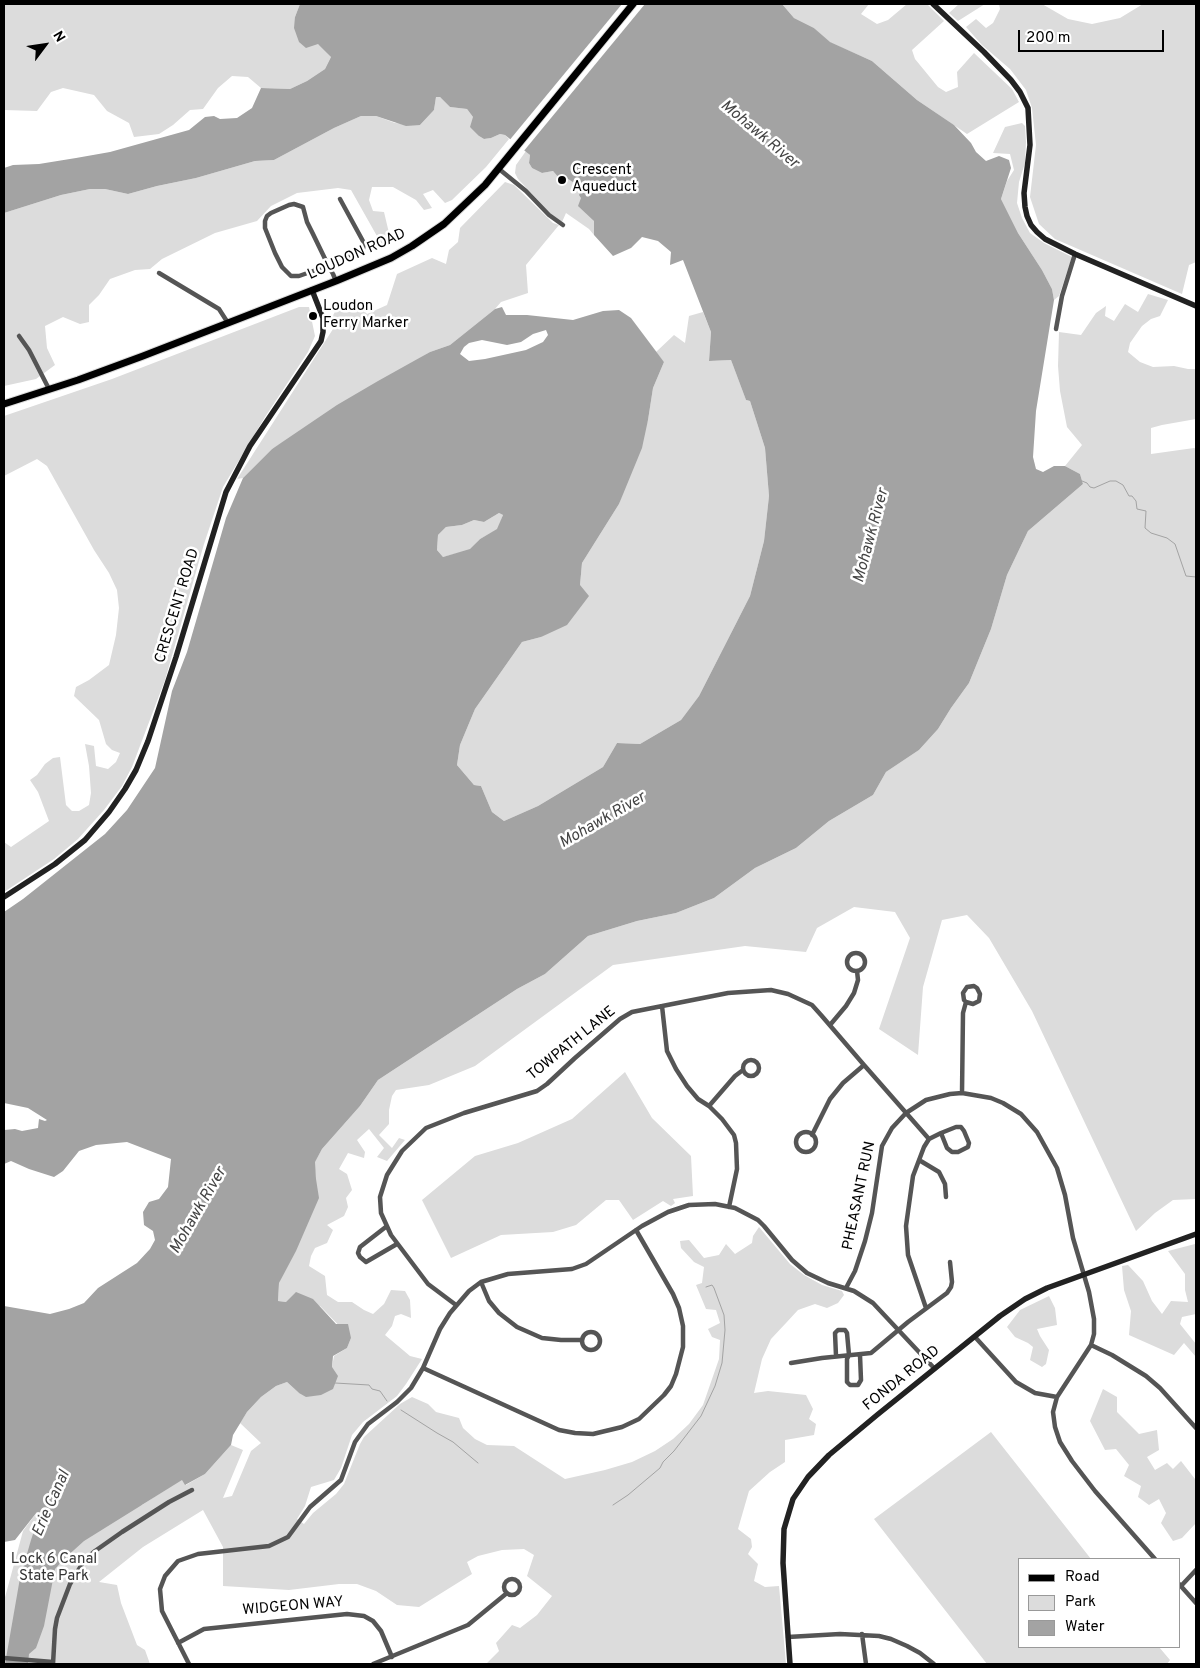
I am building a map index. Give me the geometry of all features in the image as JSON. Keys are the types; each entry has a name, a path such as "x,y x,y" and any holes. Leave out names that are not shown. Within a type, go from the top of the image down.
{"main road":[{"name":"LOUDON ROAD","path":"4,404 143,356 336,281 391,258 436,231 459,211 499,169 633,4"}],"street":[{"path":"933,4 984,52 1020,92 1029,114 1030,145 1024,196 1027,216 1031,225 1045,239 1075,254 1196,306"},
{"path":"499,169 526,191 549,215 563,225"},
{"path":"336,281 328,265 307,222 302,207 294,204 271,213 267,216 265,228 278,261 291,276 299,276 328,265 358,252 364,246 340,199"},
{"path":"1056,329 1062,296 1075,254"},
{"path":"159,273 219,309 228,323"},
{"name":"CRESCENT ROAD","path":"4,898 54,864 84,840 109,812 136,770 148,741 176,657 226,492 250,446 321,341 323,318 312,290"},
{"path":"19,336 29,350 49,389"},
{"path":"854,953 860,954 865,962 862,968 857,970 849,968 847,963 849,955 854,953"},
{"path":"830,1025 854,993 858,980 857,970"},
{"path":"962,1093 963,1013 966,1002 963,996 964,990 970,986 977,988 980,994 979,1001 973,1004 966,1002"},
{"name":"TOWPATH LANE","path":"456,1305 428,1284 397,1244 387,1226 381,1213 380,1197 387,1175 402,1151 426,1128 537,1091 620,1019 632,1012 728,994 772,990 804,1000 812,1005 830,1025 929,1139"},
{"path":"662,1006 667,1051 676,1069 698,1099 708,1106 730,1128 736,1143 737,1169 729,1207"},
{"path":"812,1135 830,1099 843,1083 864,1065"},
{"path":"708,1106 734,1076 743,1070"},
{"name":"PHEASANT RUN","path":"846,1288 856,1271 865,1241 872,1213 882,1146 892,1128 906,1113 926,1100 938,1096 962,1093 978,1095 1003,1102 1021,1114 1037,1132 1057,1168 1083,1275 1089,1292 1094,1319 1094,1334 1091,1345"},
{"path":"926,1308 906,1246 907,1209 913,1176 929,1139 941,1133 956,1127 961,1128 969,1143 968,1147 958,1152 952,1152 941,1133"},
{"path":"803,1133 812,1135 816,1140 814,1149 808,1152 799,1150 796,1144 798,1137 803,1133"},
{"path":"919,1160 939,1172 945,1184 946,1197"},
{"path":"189,1664 162,1611 160,1589 164,1576 178,1561 198,1554 269,1546 288,1537 310,1507 341,1480 355,1442 368,1424 402,1398 411,1388 440,1329 456,1305 481,1282 508,1274 572,1269 586,1264 636,1230 668,1212 689,1205 705,1203 729,1207 744,1212 758,1220 792,1260 807,1273 828,1283 846,1288 873,1303 934,1368"},
{"path":"387,1226 360,1247 358,1253 360,1257 366,1262 397,1244"},
{"path":"422,1368 560,1430 593,1434 622,1427 638,1419 659,1400 670,1386 676,1374 683,1347 683,1326 673,1294 636,1230"},
{"name":"FONDA ROAD","path":"790,1664 782,1548 784,1529 793,1499 808,1477 829,1455 934,1368 1025,1298 1047,1288 1196,1234"},
{"path":"791,1363 871,1353 947,1293 952,1282 950,1262"},
{"path":"481,1282 498,1313 517,1327 542,1338 582,1340"},
{"path":"836,1356 835,1333 838,1330 845,1330 847,1333 849,1355 847,1359 847,1382 850,1385 858,1385 861,1380 860,1355"},
{"path":"592,1332 599,1336 600,1342 597,1348 591,1350 583,1346 582,1340 584,1334 592,1332"},
{"path":"975,1336 1016,1382 1036,1392 1057,1397"},
{"path":"1154,1558 1095,1491 1060,1442 1053,1412 1057,1397 1091,1345 1112,1355 1146,1376 1160,1388 1196,1428"},
{"path":"4,1658 53,1663 57,1618 70,1584 84,1562 95,1551 122,1532 169,1502 192,1490"},
{"path":"1196,1570 1180,1585 1196,1603"},
{"path":"373,1664 468,1625 507,1593"},
{"name":"WIDGEON WAY","path":"178,1643 204,1629 347,1614 364,1616 373,1621 381,1631 392,1657"},
{"path":"788,1637 820,1634 862,1634 891,1639 920,1653 934,1664"},
{"path":"862,1634 866,1664"}],"green space":[{"path":"4,4 300,4 295,17 331,57 325,69 290,89 261,88 248,77 232,76 218,88 203,109 190,110 159,134 134,137 129,123 107,111 94,95 63,88 51,92 37,111 4,110"},
{"path":"782,4 869,4 861,14 877,24 888,20 907,4 927,4 944,21 912,50 915,59 938,87 946,92 958,87 957,72 974,53 1012,89 1019,102 967,134 917,100 872,61 829,42 814,28 794,18"},
{"path":"959,4 985,4 958,21 949,13"},
{"path":"999,4 1042,4 1068,19 1092,24 1120,18 1143,4 1196,4 1196,262 1189,265 1182,294 1055,239 1039,224 1030,197 1036,145 1032,108 1026,90 1010,69 982,45 966,27 976,19 986,28 993,23 1000,9"},
{"path":"436,97 440,97 450,107 467,109 473,117 479,136 484,139 500,134 505,135 509,139 486,167 452,200 445,203 433,190 423,194 432,208 424,210 416,200 393,187 372,187 369,200 373,211 384,212 389,233 382,245 351,190 338,188 297,193 271,206 257,221 215,233 162,259 150,269 135,270 110,279 89,305 89,322 80,324 63,317 45,326 47,348 55,365 36,379 4,386 4,213 61,195 90,189 105,189 128,194 196,178 255,161 274,160 361,116 376,116 395,123 420,125 434,110"},
{"path":"1022,123 1025,126 1025,163 1019,182 1017,203 1022,218 1030,233 1044,243 1072,257 1059,296 1054,300 1052,289 1018,233 1001,199 1007,181 1014,170 1010,154 993,153 1005,127"},
{"path":"526,151 530,155 529,163 532,168 542,173 553,171 559,178 562,175 583,188 581,198 594,221 594,235 589,229 566,213 562,222 554,217 518,179 515,173 516,165"},
{"path":"505,182 514,185 553,223 559,225 526,265 528,293 501,302 450,345 430,352 272,449 243,478 237,479 333,329 331,319 336,310 362,308 367,314 387,305 397,274 432,258 446,264 449,250 458,242 460,228"},
{"name":"Lock 6 Canal State Park","path":"1148,294 1168,300 1160,316 1151,319 1142,326 1130,343 1128,352 1140,362 1153,367 1174,366 1196,369 1196,419 1151,428 1151,454 1196,449 1196,1199 1173,1200 1155,1213 1136,1231 1032,1011 989,938 967,915 942,920 923,987 918,1055 879,1029 910,938 895,912 854,907 817,928 806,952 745,946 613,965 475,1066 429,1085 396,1090 392,1096 389,1110 389,1124 379,1135 392,1148 399,1138 405,1140 387,1161 377,1157 384,1148 369,1129 357,1140 365,1152 364,1158 348,1153 339,1169 347,1174 352,1190 346,1198 348,1207 344,1216 327,1225 333,1230 327,1243 315,1248 309,1266 325,1276 327,1295 338,1302 352,1302 373,1314 384,1304 391,1290 405,1291 410,1300 411,1318 401,1314 395,1316 392,1326 385,1335 410,1356 422,1359 397,1396 363,1422 352,1435 341,1468 334,1480 311,1487 305,1506 297,1519 304,1524 313,1513 336,1494 344,1484 364,1437 400,1404 412,1397 428,1404 436,1412 459,1418 463,1428 475,1439 487,1445 514,1446 565,1479 632,1462 655,1451 673,1439 689,1424 703,1405 719,1359 720,1340 712,1337 708,1329 720,1323 716,1310 706,1309 696,1285 702,1283 704,1267 694,1262 681,1248 680,1241 689,1240 704,1258 719,1255 726,1244 735,1254 752,1243 753,1236 759,1227 790,1264 804,1275 822,1285 842,1291 844,1295 838,1303 827,1308 815,1304 798,1310 771,1339 762,1359 754,1393 768,1391 806,1395 813,1409 809,1419 816,1424 814,1435 785,1440 785,1462 770,1472 749,1491 738,1529 751,1539 752,1547 748,1554 758,1564 754,1581 765,1587 779,1586 786,1664 486,1664 499,1651 496,1643 512,1625 520,1628 537,1615 552,1596 527,1576 534,1555 524,1549 502,1550 478,1556 467,1562 472,1574 419,1607 397,1605 376,1591 357,1584 339,1584 289,1590 223,1586 223,1547 203,1510 143,1547 99,1582 117,1585 121,1603 137,1645 145,1650 150,1664 4,1664 4,1601 23,1531 37,1512 142,1505 182,1479 186,1485 205,1474 231,1445 243,1450 223,1498 232,1496 251,1451 261,1443 240,1423 247,1412 261,1397 276,1386 287,1382 299,1393 332,1367 334,1356 347,1348 351,1338 320,1306 278,1301 279,1283 316,1179 314,1163 322,1149 360,1106 378,1080 517,989 545,974 588,936 637,921 676,913 714,898 755,868 796,848 829,821 873,795 886,772 919,750 938,729 969,683 991,629 1007,575 1028,531 1083,484 1080,474 1065,466 1082,445 1067,427 1060,391 1058,366 1059,332 1081,335 1096,313 1106,306 1105,316 1114,321 1125,304 1138,312"},
{"path":"299,307 309,307 315,336 308,352 265,417 223,487 204,544 165,680 132,767 122,786 104,810 78,839 54,859 4,892 4,842 11,847 49,821 38,792 30,780 37,775 45,764 53,758 60,757 66,805 72,811 79,811 89,805 91,793 85,744 94,746 96,766 108,769 116,762 120,753 112,750 106,744 99,720 74,696 76,687 109,665 116,635 119,608 117,590 47,466 37,459 4,476 4,416 112,379"},
{"path":"703,312 711,332 709,361 731,360 746,400 750,401 765,448 769,496 764,541 750,596 699,696 681,720 640,744 617,743 603,767 538,806 504,821 492,812 481,786 474,785 457,765 460,745 475,709 522,642 541,637 580,585 582,563 619,504 648,420 653,388 664,362 656,352 674,335 685,343 689,316"},
{"path":"499,513 503,515 498,529 480,539 470,550 443,557 437,550 438,535 446,527 462,525 474,520 484,522"},
{"path":"625,1072 652,1118 691,1156 693,1196 673,1199 675,1203 671,1206 663,1201 633,1220 619,1200 606,1200 576,1225 553,1232 501,1235 451,1258 422,1200 475,1156 518,1143 572,1119"},
{"path":"1195,1244 1196,1314 1182,1317 1180,1324 1196,1344 1196,1357 1184,1343 1174,1355 1129,1335 1131,1311 1124,1290 1122,1266 1128,1265 1143,1281 1152,1301 1162,1314 1171,1301 1188,1302 1185,1290 1185,1274 1168,1251"},
{"path":"1049,1296 1055,1308 1057,1325 1037,1329 1049,1350 1046,1364 1042,1367 1030,1360 1033,1347 1015,1337 1007,1327 1020,1310"},
{"path":"1103,1389 1117,1397 1117,1412 1139,1434 1157,1430 1159,1450 1147,1457 1155,1470 1167,1463 1173,1469 1181,1461 1195,1479 1196,1523 1182,1538 1173,1541 1161,1523 1166,1513 1159,1499 1149,1505 1138,1497 1141,1486 1124,1476 1129,1465 1116,1449 1105,1450 1090,1421"},
{"path":"991,1432 1090,1558 1018,1558 1018,1648 1160,1648 1170,1660 1167,1664 987,1664 874,1519"}],"water":[{"path":"300,4 782,4 794,18 814,28 830,42 872,61 917,100 954,125 986,161 999,156 1009,160 1011,168 1001,199 1018,233 1052,289 1054,300 1036,411 1033,457 1036,469 1043,472 1054,466 1065,466 1080,474 1083,484 1028,531 1007,575 991,629 969,683 938,729 919,750 886,772 873,795 829,821 796,848 755,868 714,898 676,913 637,921 588,936 545,974 517,989 378,1080 360,1106 322,1149 315,1162 319,1198 296,1251 279,1283 278,1301 286,1302 296,1292 313,1299 336,1324 348,1324 351,1338 347,1348 333,1356 332,1367 338,1376 333,1389 321,1395 306,1397 287,1382 276,1386 261,1397 247,1412 233,1435 231,1445 205,1474 185,1485 182,1480 84,1541 55,1569 44,1626 36,1648 29,1654 28,1664 5,1664 20,1578 40,1513 37,1512 15,1540 4,1542 4,1306 50,1314 69,1309 84,1303 98,1288 137,1263 150,1249 155,1240 153,1231 144,1225 143,1212 149,1202 159,1199 168,1187 171,1159 127,1142 96,1145 79,1151 63,1171 54,1177 11,1161 4,1164 4,1130 15,1129 22,1131 38,1128 39,1119 47,1120 28,1108 4,1103 4,912 105,834 127,810 155,768 172,691 187,652 226,518 243,478 272,449 337,405 430,352 450,345 495,309 502,307 506,315 527,315 573,320 603,311 619,310 631,318 664,362 653,388 642,448 619,504 582,563 580,585 589,596 567,625 541,637 522,642 475,709 460,745 457,765 474,785 481,786 492,812 504,821 538,806 603,767 617,743 640,744 681,720 699,696 750,596 764,541 769,496 765,448 750,401 746,400 731,360 709,361 711,332 683,260 670,265 671,252 658,241 642,237 631,248 613,256 594,235 594,221 578,206 582,188 562,175 559,178 553,171 542,173 532,168 529,163 530,155 505,135 500,134 484,139 479,136 470,127 473,117 467,109 450,107 440,97 436,97 434,110 420,125 406,126 376,116 361,116 274,160 255,161 196,178 128,194 105,189 90,189 61,195 4,213 4,168 13,165 39,164 110,152 189,130 205,117 214,116 220,119 237,118 252,108 261,88 290,89 325,69 331,57 318,44 306,48 299,42 294,28 295,17","holes":["546,330 548,335 543,342 526,350 469,361 460,354 469,343 482,340 507,345 521,342 533,334","499,513 503,515 497,529 480,539 470,549 443,557 437,550 438,535 446,527 462,525 474,520 484,522"]}],"pier":[{"path":"622,4 645,4 523,152 508,142"}],"waterway":[{"path":"1082,481 1094,488 1110,481 1116,481 1123,485 1129,496 1132,496 1136,501 1137,509 1146,511 1145,528 1151,533 1167,538 1175,544 1186,576 1196,577"},
{"path":"613,1505 660,1468 701,1416 715,1386 722,1363 725,1330 724,1315 714,1288 712,1285 706,1287"},
{"path":"335,1383 369,1385 372,1389 380,1391 387,1401"},
{"path":"401,1410 453,1442 478,1463"}],"place":[{"name":"Crescent Aqueduct","path":"562,180"},
{"name":"Loudon Ferry Marker","path":"313,316"}],"water label":[{"name":"Mohawk River","path":"759,135"},
{"name":"Mohawk River","path":"872,536"},
{"name":"Mohawk River","path":"603,821"},
{"name":"Mohawk River","path":"199,1211"},
{"name":"Erie Canal","path":"52,1504"}]}
